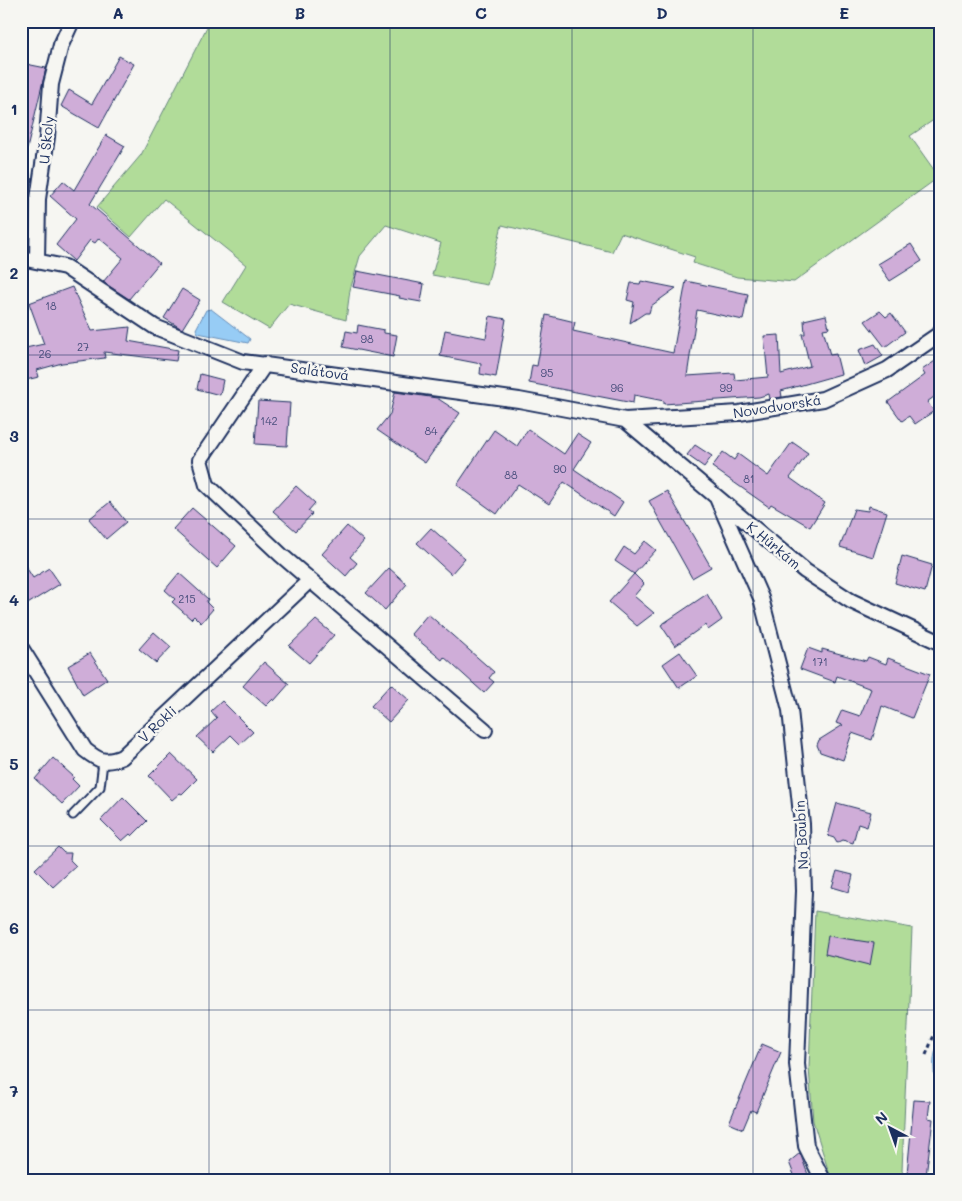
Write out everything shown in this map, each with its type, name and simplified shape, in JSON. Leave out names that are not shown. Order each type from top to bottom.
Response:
[{"type":"street","name":"U Školy","points":[[37,261],[38,198],[47,137],[51,84],[61,45],[72,21]]},
{"type":"street","name":"Salátová","points":[[21,258],[65,267],[155,327],[243,362],[518,400],[625,420]]},
{"type":"street","name":"Novodvorská","points":[[625,420],[739,413],[823,399],[886,370],[941,333]]},
{"type":"street","points":[[265,364],[200,460],[207,485],[310,580],[486,730]]},
{"type":"street","name":"K Hůrkám","points":[[625,420],[805,571],[844,596],[941,643]]},
{"type":"street","name":"Na Boubín","points":[[717,498],[761,598],[790,710],[802,824],[804,891],[797,1064],[806,1146],[823,1180]]},
{"type":"street","name":"V Rokli","points":[[103,762],[109,762],[122,757],[310,580]]},
{"type":"street","points":[[21,648],[85,750],[98,761],[103,762]]},
{"type":"lane","points":[[73,815],[100,787],[103,762]]},
{"type":"path","points":[[926,1055],[941,1018]]},
{"type":"green space","points":[[210,21],[941,21],[941,115],[910,136],[939,177],[794,282],[737,277],[693,263],[695,257],[621,233],[612,252],[502,225],[487,285],[432,275],[441,243],[386,225],[360,256],[350,290],[346,320],[289,304],[269,329],[223,302],[246,265],[164,199],[131,237],[97,207],[141,155]]},
{"type":"green space","points":[[815,911],[912,928],[902,1171],[907,1180],[833,1180],[830,1176],[813,1121],[809,1068]]},
{"type":"water","points":[[211,309],[250,339],[248,343],[198,333],[196,329],[206,310]]},
{"type":"water","points":[[939,1045],[941,1045],[941,1087],[936,1084],[934,1069],[935,1052]]},
{"type":"building","points":[[119,56],[134,64],[99,128],[61,106],[69,90],[92,104]]},
{"type":"building","points":[[21,63],[46,68],[27,149],[21,149]]},
{"type":"building","points":[[106,135],[125,146],[90,204],[159,263],[129,299],[103,282],[123,258],[99,238],[95,243],[90,240],[74,261],[56,245],[76,219],[50,196],[63,181],[74,190]]},
{"type":"building","points":[[911,244],[922,261],[890,281],[878,264]]},
{"type":"building","points":[[357,271],[424,284],[421,302],[353,287]]},
{"type":"building","points":[[641,281],[676,288],[651,306],[649,313],[645,313],[630,323],[634,302],[627,300],[631,283],[640,284]]},
{"type":"building","points":[[686,281],[748,294],[743,320],[697,310],[687,376],[734,373],[735,380],[768,377],[764,336],[779,335],[781,374],[810,366],[802,334],[805,334],[804,320],[826,315],[829,328],[823,329],[830,355],[836,354],[841,374],[781,391],[782,397],[770,399],[769,394],[759,397],[664,404],[664,401],[634,395],[633,403],[529,383],[532,365],[537,366],[546,315],[575,322],[573,331],[673,353]]},
{"type":"building","points":[[72,287],[92,331],[130,327],[128,341],[178,350],[176,361],[104,352],[105,358],[62,363],[37,370],[39,377],[21,381],[21,349],[44,344],[29,303]]},
{"type":"building","points":[[182,289],[200,300],[182,329],[164,318]]},
{"type":"building","points":[[880,311],[886,317],[891,313],[905,332],[885,347],[865,321]]},
{"type":"building","points":[[490,316],[506,319],[496,377],[480,374],[481,364],[440,356],[445,330],[486,338]]},
{"type":"building","points":[[358,325],[384,330],[384,333],[397,335],[393,357],[343,347],[346,331],[357,333]]},
{"type":"building","points":[[875,344],[883,356],[865,366],[859,350]]},
{"type":"building","points":[[941,357],[941,397],[938,394],[927,402],[934,411],[915,424],[909,416],[902,421],[888,402],[925,375],[922,370]]},
{"type":"building","points":[[200,374],[223,380],[220,395],[197,389]]},
{"type":"building","points":[[395,392],[437,398],[460,413],[425,463],[377,430],[390,414]]},
{"type":"building","points":[[258,401],[290,403],[287,446],[255,444]]},
{"type":"building","points":[[528,429],[564,454],[577,434],[591,443],[574,469],[623,502],[614,516],[564,482],[549,504],[518,484],[497,514],[457,485],[494,430],[517,446]]},
{"type":"building","points":[[792,442],[808,453],[790,478],[825,503],[810,527],[771,504],[769,507],[712,467],[723,452],[734,460],[738,454],[768,476]]},
{"type":"building","points":[[695,445],[712,456],[704,467],[687,455]]},
{"type":"building","points":[[296,486],[315,503],[308,511],[312,514],[296,531],[273,511]]},
{"type":"building","points":[[667,491],[711,567],[692,578],[649,501]]},
{"type":"building","points":[[110,502],[126,522],[106,539],[89,519]]},
{"type":"building","points":[[869,506],[887,512],[873,557],[840,547],[854,509],[868,511]]},
{"type":"building","points":[[192,508],[236,546],[217,568],[173,529]]},
{"type":"building","points":[[347,526],[364,541],[350,557],[357,563],[346,576],[322,554]]},
{"type":"building","points":[[431,528],[465,558],[451,574],[417,543]]},
{"type":"building","points":[[645,541],[656,550],[634,574],[615,561],[624,547],[634,554]]},
{"type":"building","points":[[902,556],[932,565],[925,592],[895,583]]},
{"type":"building","points":[[21,559],[33,578],[49,568],[60,584],[26,605],[21,597]]},
{"type":"building","points":[[389,568],[407,584],[385,610],[366,593]]},
{"type":"building","points":[[179,573],[208,599],[206,602],[213,609],[201,623],[194,616],[191,619],[172,602],[175,599],[165,590]]},
{"type":"building","points":[[634,574],[644,584],[634,596],[654,613],[637,626],[609,602]]},
{"type":"building","points":[[707,594],[722,620],[708,630],[705,625],[675,646],[661,625]]},
{"type":"building","points":[[428,614],[494,672],[489,678],[494,682],[484,693],[444,657],[442,660],[411,634]]},
{"type":"building","points":[[316,620],[334,635],[309,663],[289,646]]},
{"type":"building","points":[[154,632],[171,647],[156,663],[139,649]]},
{"type":"building","points":[[808,648],[822,653],[822,649],[866,661],[868,657],[886,664],[888,658],[930,674],[912,718],[882,706],[872,740],[852,733],[843,760],[820,752],[817,745],[819,740],[843,725],[836,723],[842,710],[860,716],[871,689],[837,676],[835,682],[800,669]]},
{"type":"building","points":[[680,652],[697,676],[679,688],[663,664]]},
{"type":"building","points":[[90,653],[107,679],[83,695],[68,666]]},
{"type":"building","points":[[264,662],[289,684],[274,701],[273,699],[266,706],[243,686]]},
{"type":"building","points":[[391,684],[409,700],[389,722],[371,706]]},
{"type":"building","points":[[222,701],[253,732],[240,744],[231,735],[213,752],[197,737],[217,718],[211,711]]},
{"type":"building","points":[[171,754],[197,779],[182,794],[180,793],[172,800],[149,776]]},
{"type":"building","points":[[53,758],[74,777],[72,779],[79,786],[62,804],[35,779]]},
{"type":"building","points":[[123,797],[147,821],[132,836],[130,834],[122,841],[101,820]]},
{"type":"building","points":[[837,803],[871,812],[867,827],[858,824],[853,843],[843,840],[837,843],[834,838],[828,836]]},
{"type":"building","points":[[58,847],[64,853],[71,853],[70,860],[76,866],[53,887],[35,869]]},
{"type":"building","points":[[837,871],[853,875],[849,892],[832,887]]},
{"type":"building","points":[[828,936],[874,943],[870,965],[825,954]]},
{"type":"building","points":[[762,1044],[781,1052],[756,1112],[751,1110],[743,1129],[729,1123]]},
{"type":"building","points":[[914,1100],[930,1101],[928,1118],[933,1119],[926,1176],[907,1174]]},
{"type":"building","points":[[800,1153],[810,1180],[796,1180],[789,1162]]}]
